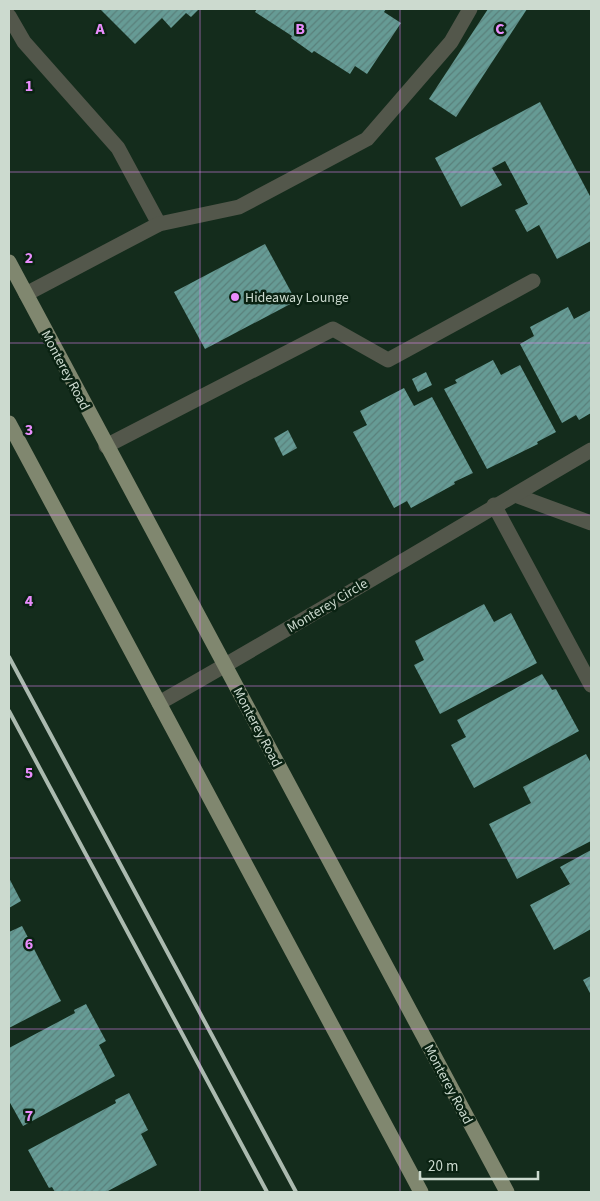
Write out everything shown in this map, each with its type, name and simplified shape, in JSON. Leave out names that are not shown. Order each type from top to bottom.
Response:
[{"type":"main road","name":"Monterey Road","points":[[9,262],[507,1192]]},
{"type":"main road","points":[[9,423],[421,1192]]},
{"type":"street","points":[[26,294],[158,224],[239,206],[367,139],[451,42],[470,9]]},
{"type":"street","points":[[9,16],[24,42],[118,148],[158,224]]},
{"type":"street","points":[[106,446],[332,329],[388,360],[533,280]]},
{"type":"street","name":"Monterey Circle","points":[[159,703],[494,505],[590,452]]},
{"type":"street","points":[[515,495],[591,523]]},
{"type":"street","points":[[494,505],[591,685]]},
{"type":"building","points":[[100,9],[199,9],[191,17],[186,13],[171,28],[162,18],[135,44]]},
{"type":"building","points":[[257,9],[386,9],[384,12],[401,23],[367,74],[355,66],[350,74],[314,51],[312,53],[291,38],[292,36],[255,12]]},
{"type":"building","points":[[488,9],[527,9],[456,117],[429,99]]},
{"type":"building","points":[[540,102],[591,198],[591,241],[557,259],[539,225],[527,232],[515,210],[528,204],[505,161],[492,168],[502,185],[461,207],[435,158]]},
{"type":"building","name":"Hideaway Lounge","points":[[265,244],[296,301],[205,349],[174,292]]},
{"type":"building","points":[[568,307],[574,319],[591,310],[591,413],[579,420],[576,415],[562,423],[520,344],[534,336],[530,327]]},
{"type":"building","points":[[493,360],[501,375],[520,365],[556,432],[537,442],[538,444],[487,469],[444,389],[457,383],[455,380]]},
{"type":"building","points":[[426,372],[432,385],[418,392],[412,379]]},
{"type":"building","points":[[404,388],[414,406],[432,397],[473,473],[454,482],[455,484],[411,508],[407,501],[394,508],[353,432],[367,425],[360,411]]},
{"type":"building","points":[[288,430],[297,448],[283,456],[274,438]]},
{"type":"building","points":[[484,604],[494,622],[511,613],[537,663],[440,714],[414,665],[424,660],[415,641]]},
{"type":"building","points":[[542,674],[552,690],[556,689],[579,731],[474,788],[451,745],[466,737],[457,720]]},
{"type":"building","points":[[586,754],[591,763],[591,841],[517,879],[489,824],[531,803],[523,787]]},
{"type":"building","points":[[591,850],[591,929],[554,950],[530,905],[570,884],[560,867]]},
{"type":"building","points":[[9,878],[21,901],[9,908]]},
{"type":"building","points":[[22,926],[61,1001],[9,1028],[9,932]]},
{"type":"building","points":[[591,976],[591,995],[583,980]]},
{"type":"building","points":[[86,1004],[106,1041],[99,1045],[115,1076],[23,1126],[9,1101],[9,1048],[75,1013],[74,1010]]},
{"type":"building","points":[[129,1093],[148,1130],[141,1134],[157,1165],[106,1192],[55,1192],[52,1187],[49,1188],[28,1150],[116,1103],[115,1100]]},
{"type":"railway","points":[[9,657],[296,1192]]},
{"type":"railway","points":[[9,711],[267,1192]]},
{"type":"place","name":"Hideaway Lounge","points":[[235,297]]}]
